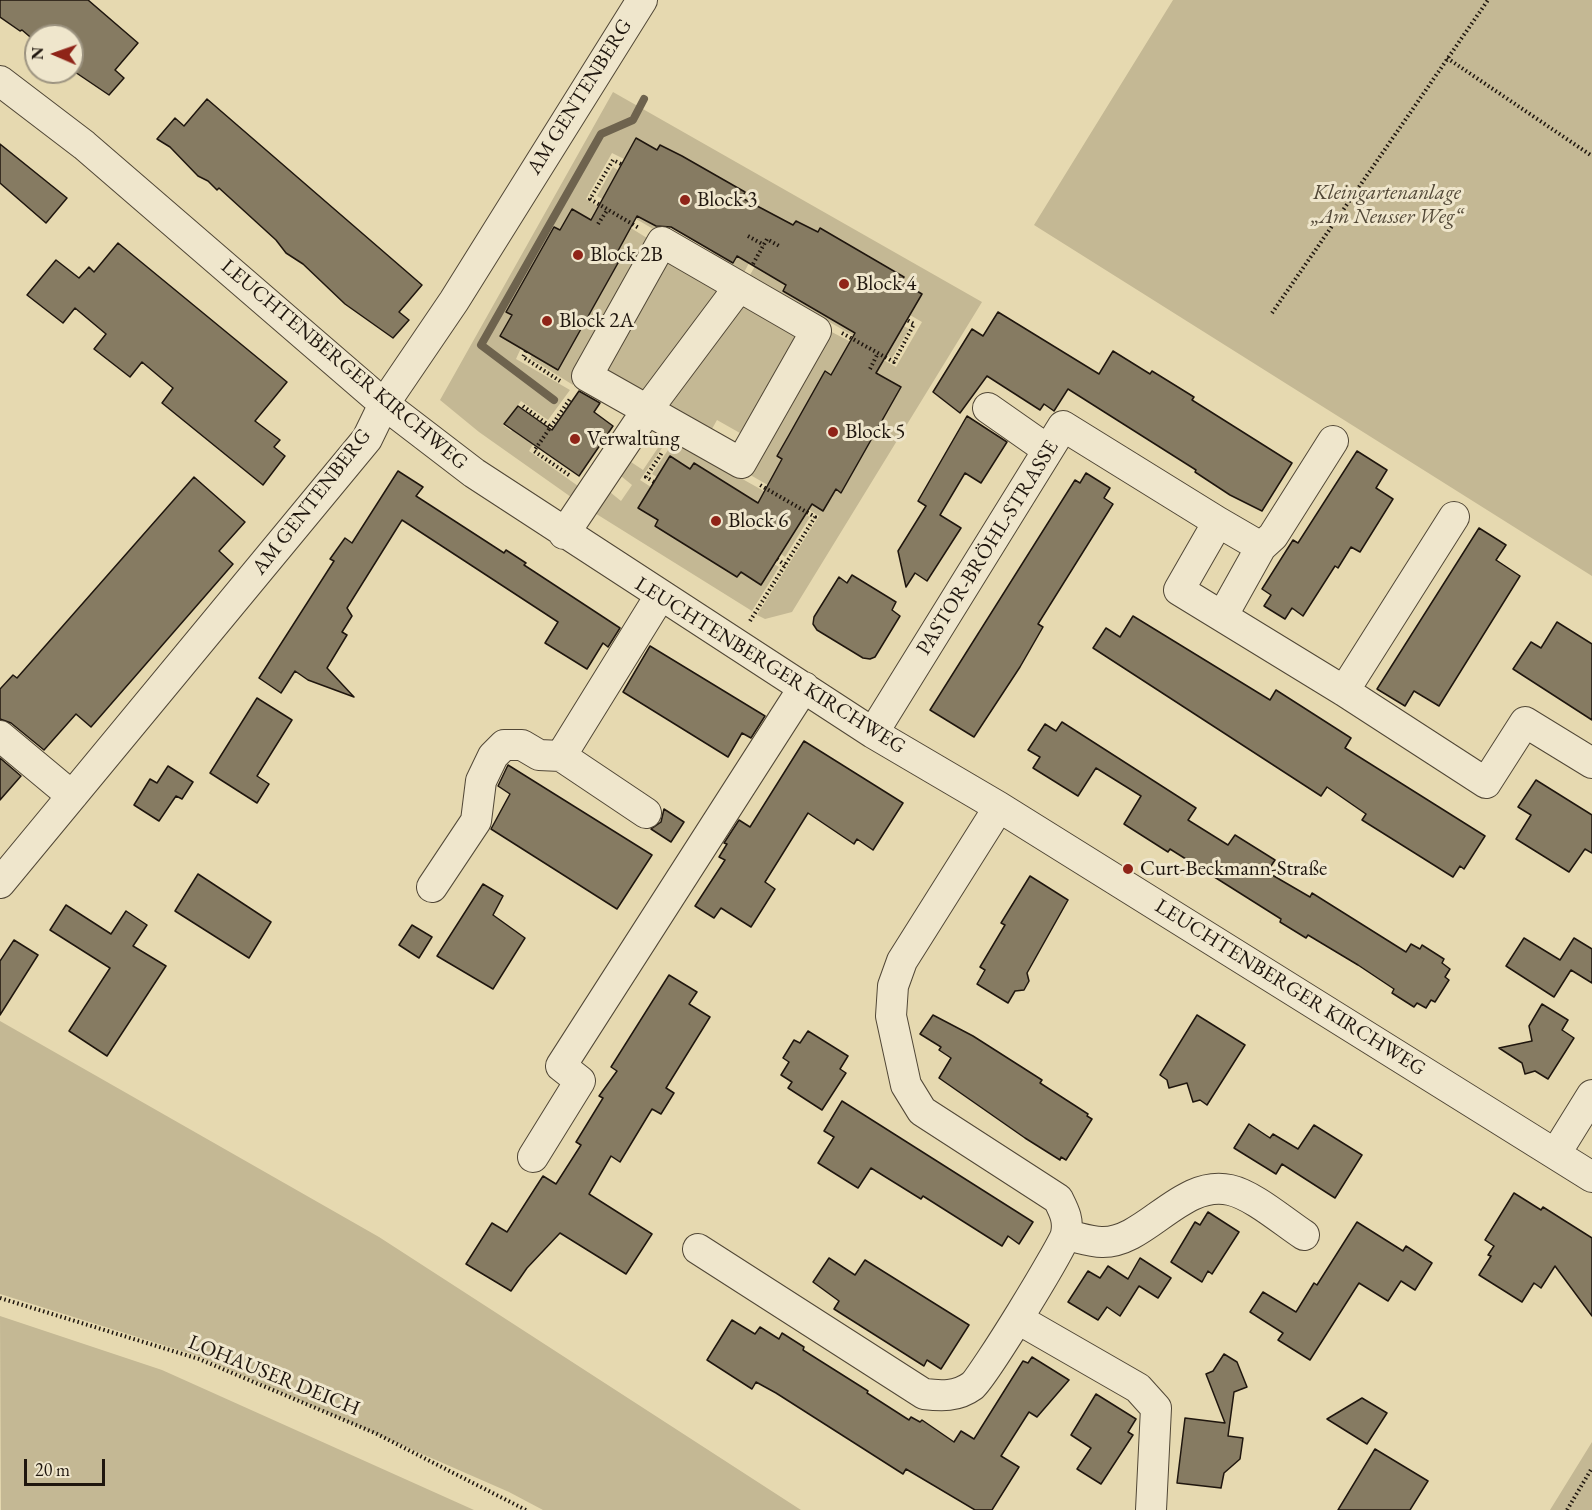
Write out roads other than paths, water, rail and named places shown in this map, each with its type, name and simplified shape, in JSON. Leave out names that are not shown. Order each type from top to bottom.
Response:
[{"type":"street","name":"AM GENTENBERG","points":[[0,884],[367,439],[384,404],[454,301],[642,0]]},
{"type":"street","name":"LEUCHTENBERGER KIRCHWEG","points":[[0,81],[84,145],[384,404],[474,473],[564,534],[873,733],[999,807],[1592,1177]]},
{"type":"street","points":[[662,242],[739,287],[816,331],[741,463],[647,410],[581,383],[662,242]]},
{"type":"street","points":[[564,534],[647,410],[739,287]]},
{"type":"street","points":[[988,408],[1048,450]]},
{"type":"street","name":"PASTOR-BRÖHL-STRASSE","points":[[873,733],[1063,426],[1261,547]]},
{"type":"street","points":[[1222,615],[1261,547],[1273,536],[1333,441]]},
{"type":"street","points":[[1344,691],[1455,517]]},
{"type":"street","points":[[1218,522],[1179,590],[1344,691],[1486,783],[1525,722],[1592,763]]},
{"type":"street","points":[[561,756],[660,596]]},
{"type":"street","points":[[533,1157],[580,1081],[561,1066],[804,687]]},
{"type":"street","points":[[0,736],[72,796]]},
{"type":"street","points":[[432,887],[476,821],[481,781],[493,756],[504,745],[514,743],[539,755],[561,756],[646,813]]},
{"type":"street","points":[[698,1249],[924,1394],[950,1395],[974,1385],[1018,1319],[1066,1235],[1067,1218],[1058,1199],[922,1111],[906,1084],[891,1016],[893,986],[902,961],[999,807]]},
{"type":"street","points":[[1556,1153],[1592,1095]]},
{"type":"street","points":[[1066,1235],[1104,1242],[1139,1229],[1194,1193],[1229,1189],[1242,1194],[1304,1235]]},
{"type":"street","points":[[1018,1319],[1138,1388],[1156,1408],[1151,1510]]},
{"type":"waterway","points":[[554,400],[481,345],[601,134],[633,120],[644,99]]},
{"type":"place","name":"Block 3","points":[[685,200]]},
{"type":"place","name":"Block 2B","points":[[578,255]]},
{"type":"place","name":"Block 4","points":[[844,284]]},
{"type":"place","name":"Block 2A","points":[[547,321]]},
{"type":"place","name":"Block 5","points":[[833,432]]},
{"type":"place","name":"Verwaltung","points":[[575,439]]},
{"type":"place","name":"Block 6","points":[[716,521]]},
{"type":"place","name":"Curt-Beckmann-Straße","points":[[1128,869]]},
{"type":"park label","name":"Kleingartenanlage „Am Neusser Weg“","points":[[1387,205]]}]
